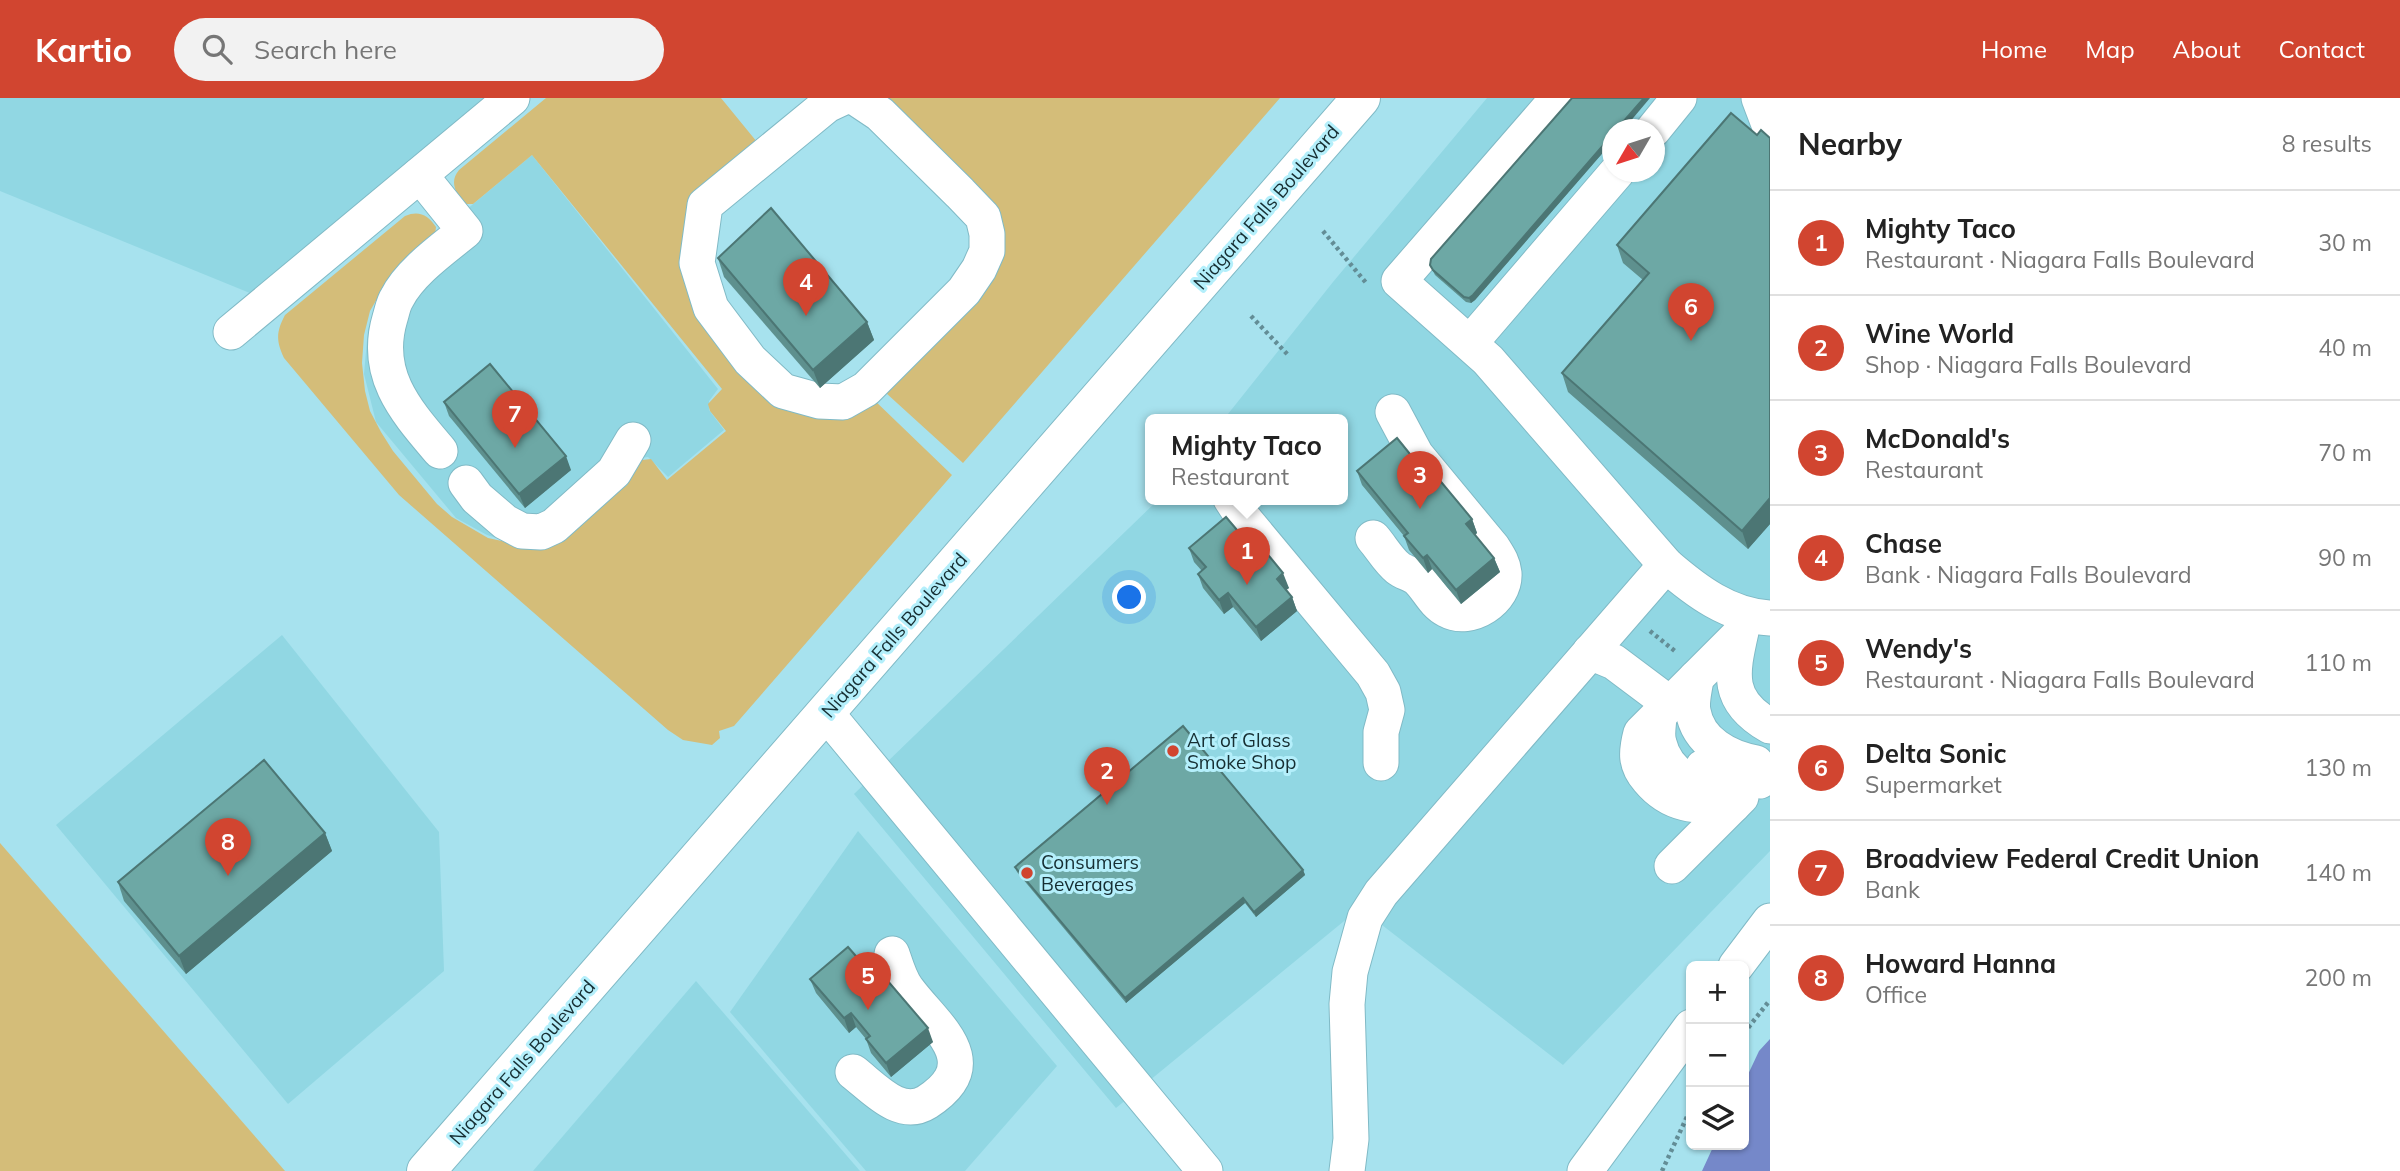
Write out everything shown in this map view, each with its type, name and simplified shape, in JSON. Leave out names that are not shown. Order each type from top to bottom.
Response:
[{"type":"main road","name":"Niagara Falls Boulevard","points":[[426,1171],[1361,98]]},
{"type":"street","points":[[231,332],[512,98]]},
{"type":"street","points":[[842,98],[827,105],[705,205],[697,263],[819,401],[844,402],[866,389],[964,291],[987,251],[983,217],[920,151],[880,114],[856,98]]},
{"type":"street","points":[[1759,98],[1770,127]]},
{"type":"street","points":[[1550,115],[1447,236],[1399,281],[1488,360],[1539,422],[1666,565],[1692,588],[1752,621]]},
{"type":"street","points":[[420,175],[466,231],[423,265],[397,298],[385,337],[387,369],[401,402],[440,451]]},
{"type":"street","points":[[1470,343],[1504,285],[1602,176]]},
{"type":"street","points":[[1373,538],[1397,567],[1416,578],[1445,609],[1465,615],[1477,612],[1486,606],[1503,586],[1501,561],[1493,548],[1416,455],[1394,412]]},
{"type":"street","points":[[466,483],[477,498],[505,522],[522,531],[541,532],[554,526],[614,472],[633,440]]},
{"type":"street","points":[[1235,505],[1373,674],[1383,692],[1387,710],[1381,732],[1381,764]]},
{"type":"street","points":[[1347,1171],[1351,1139],[1347,1004],[1350,972],[1365,918],[1381,893],[1666,565]]},
{"type":"street","points":[[1752,621],[1683,685],[1641,733],[1636,752],[1639,769],[1657,790],[1671,800],[1700,806],[1759,777]]},
{"type":"street","points":[[1752,621],[1733,667],[1734,686],[1741,704],[1770,726]]},
{"type":"street","points":[[1590,652],[1683,685],[1711,682],[1715,707],[1728,728],[1756,746],[1759,777],[1672,866]]},
{"type":"street","points":[[1683,685],[1673,726],[1685,750],[1700,766],[1721,776],[1759,777]]},
{"type":"street","points":[[825,713],[1205,1171]]},
{"type":"street","points":[[1740,961],[1770,921]]},
{"type":"street","points":[[853,1072],[899,1107],[909,1108],[928,1101],[950,1081],[956,1055],[950,1040],[905,987],[892,954]]},
{"type":"street","points":[[1585,1171],[1686,1034]]},
{"type":"path","points":[[1323,231],[1373,291]]},
{"type":"path","points":[[1251,316],[1289,356]]},
{"type":"path","points":[[1645,627],[1683,685]]},
{"type":"path","points":[[1749,1027],[1770,1000]]},
{"type":"path","points":[[1662,1171],[1686,1119]]},
{"type":"shaded area","points":[[0,98],[487,98],[257,296],[0,191]]},
{"type":"shaded area","points":[[546,98],[721,98],[757,142],[684,229],[781,406],[799,414],[820,418],[871,397],[952,475],[734,726],[719,731],[720,738],[712,745],[683,740],[668,730],[399,495],[284,358],[280,346],[278,336],[285,315],[405,216],[419,214],[433,223],[436,227],[435,235],[389,278],[370,311],[364,335],[362,363],[365,391],[370,411],[393,451],[437,504],[452,517],[488,538],[529,547],[558,540],[627,485],[642,460],[651,459],[667,480],[726,431],[710,411],[708,404],[722,389],[532,155],[473,204],[463,204],[458,195],[454,179],[459,170]]},
{"type":"shaded area","points":[[873,98],[1280,98],[963,463],[886,393],[995,252]]},
{"type":"shaded area","points":[[1487,98],[1770,98],[1770,851],[1563,1065],[1360,908],[1116,1108],[854,794],[1153,505],[1348,505],[1348,414],[1228,414],[1333,282]]},
{"type":"shaded area","points":[[532,155],[718,389],[709,401],[709,410],[724,430],[668,477],[648,457],[641,458],[517,544],[487,535],[456,518],[376,422],[364,374],[368,329],[380,297],[399,266]]},
{"type":"shaded area","points":[[282,635],[439,832],[444,971],[288,1104],[56,825]]},
{"type":"shaded area","points":[[858,831],[1057,1066],[965,1171],[866,1171],[730,1012]]},
{"type":"shaded area","points":[[0,843],[285,1171],[0,1171]]},
{"type":"shaded area","points":[[696,981],[860,1171],[533,1171]]},
{"type":"shaded area","points":[[1770,1039],[1770,1171],[1702,1171],[1712,1150],[1749,1150],[1749,1072],[1759,1051]]},
{"type":"building","points":[[1572,98],[1644,98],[1626,119],[1602,119],[1602,147],[1473,295],[1464,297],[1433,270],[1431,259]]},
{"type":"building","points":[[1731,113],[1757,135],[1761,130],[1770,138],[1770,498],[1742,531],[1562,373],[1649,273],[1617,245]]},
{"type":"building","points":[[771,208],[867,322],[813,370],[718,258]]},
{"type":"building","points":[[490,364],[566,456],[519,494],[444,402]]},
{"type":"building","points":[[1397,438],[1422,469],[1427,465],[1472,519],[1466,524],[1494,558],[1456,590],[1427,555],[1423,558],[1404,536],[1408,533],[1357,471]]},
{"type":"building","points":[[1226,517],[1259,556],[1265,551],[1283,573],[1277,579],[1292,597],[1256,627],[1228,593],[1219,600],[1198,574],[1206,567],[1189,548]]},
{"type":"building","points":[[1183,726],[1303,870],[1254,912],[1243,898],[1125,998],[1015,867]]},
{"type":"building","points":[[264,760],[325,833],[179,956],[118,882]]},
{"type":"building","points":[[848,947],[869,971],[875,966],[928,1028],[886,1063],[866,1039],[870,1036],[851,1013],[844,1018],[810,979]]},
{"type":"place","name":"Chase","points":[[806,316]]},
{"type":"place","name":"Delta Sonic","points":[[1691,341]]},
{"type":"place","name":"Broadview Federal Credit Union","points":[[515,448]]},
{"type":"place","name":"McDonald's","points":[[1420,509]]},
{"type":"place","name":"Mighty Taco","points":[[1247,585]]},
{"type":"place","name":"Art of Glass Smoke Shop","points":[[1173,751]]},
{"type":"place","name":"Wine World","points":[[1107,805]]},
{"type":"place","name":"Consumers Beverages","points":[[1027,873]]},
{"type":"place","name":"Howard Hanna","points":[[228,876]]},
{"type":"place","name":"Wendy's","points":[[868,1010]]}]
